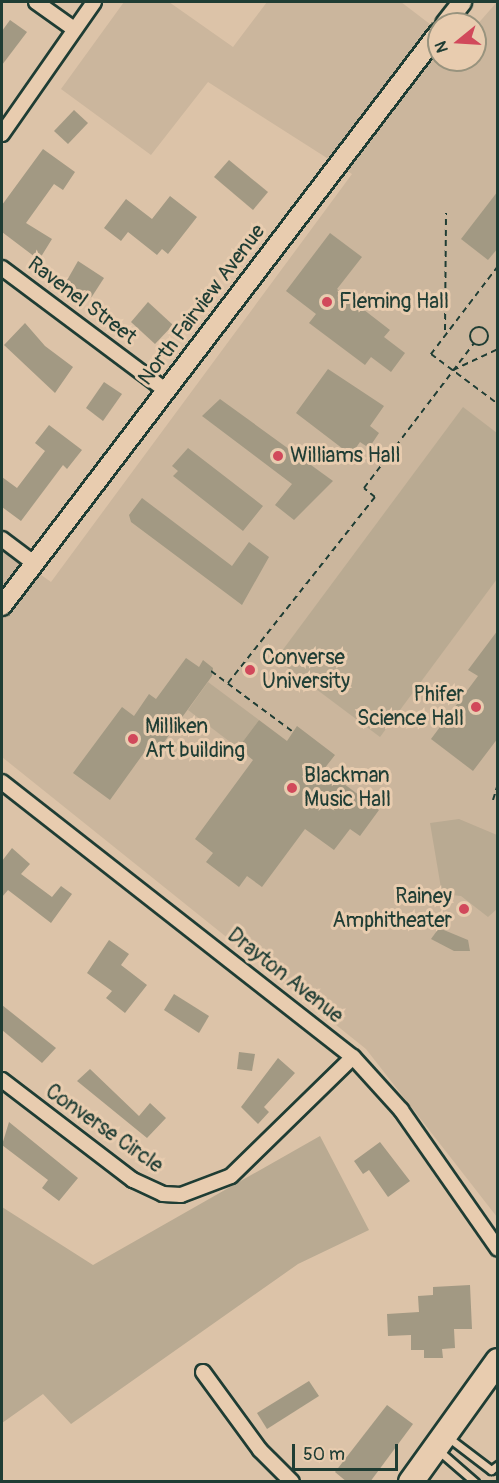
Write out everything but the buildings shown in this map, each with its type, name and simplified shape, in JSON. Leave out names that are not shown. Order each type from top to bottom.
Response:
[{"type":"highway","points":[[411,1482],[498,1361]]},
{"type":"street","points":[[36,2],[74,29]]},
{"type":"street","points":[[2,134],[94,2]]},
{"type":"street","name":"North Fairview Avenue","points":[[2,606],[427,48]]},
{"type":"street","name":"Ravenel Street","points":[[2,268],[165,390]]},
{"type":"street","points":[[2,539],[34,563]]},
{"type":"street","name":"Drayton Avenue","points":[[2,782],[353,1057],[400,1110],[498,1249]]},
{"type":"street","name":"Converse Circle","points":[[2,1080],[133,1180],[163,1194],[181,1195],[231,1176],[353,1057]]},
{"type":"street","points":[[203,1372],[261,1450],[292,1482]]},
{"type":"lane","points":[[440,1441],[490,1470],[498,1465]]},
{"type":"lane","points":[[440,1441],[475,1482]]},
{"type":"path","points":[[446,213],[446,332]]},
{"type":"path","points":[[498,266],[431,354],[498,404]]},
{"type":"path","points":[[228,683],[375,497],[364,488],[474,343],[473,330],[485,329],[486,342],[474,343]]},
{"type":"path","points":[[453,370],[498,350]]},
{"type":"path","points":[[211,671],[293,732]]},
{"type":"path","points":[[493,801],[498,784]]},
{"type":"shaded area","name":"Converse University","points":[[124,2],[169,2],[233,47],[267,2],[401,2],[427,22],[427,72],[487,72],[487,13],[497,2],[497,1217],[366,1049],[2,757],[2,547],[51,582],[352,174],[208,82],[151,155],[61,89]]},
{"type":"shaded area","points":[[463,407],[497,433],[497,579],[380,737],[276,659]]},
{"type":"shaded area","points":[[208,682],[259,720],[238,748],[188,710]]},
{"type":"shaded area","points":[[459,819],[497,835],[497,909],[488,917],[461,896],[442,894],[430,823]]},
{"type":"shaded area","points":[[320,1136],[369,1230],[298,1264],[71,1424],[43,1394],[2,1423],[2,1207],[93,1265]]},
{"type":"place","name":"Fleming Hall","points":[[327,302]]},
{"type":"place","name":"Williams Hall","points":[[278,456]]},
{"type":"place","name":"Converse University","points":[[250,670]]},
{"type":"place","name":"Phifer Science Hall","points":[[476,707]]},
{"type":"place","name":"Milliken Art building","points":[[133,739]]},
{"type":"place","name":"Blackman Music Hall","points":[[292,788]]},
{"type":"place","name":"Rainey Amphitheater","points":[[464,909]]}]
